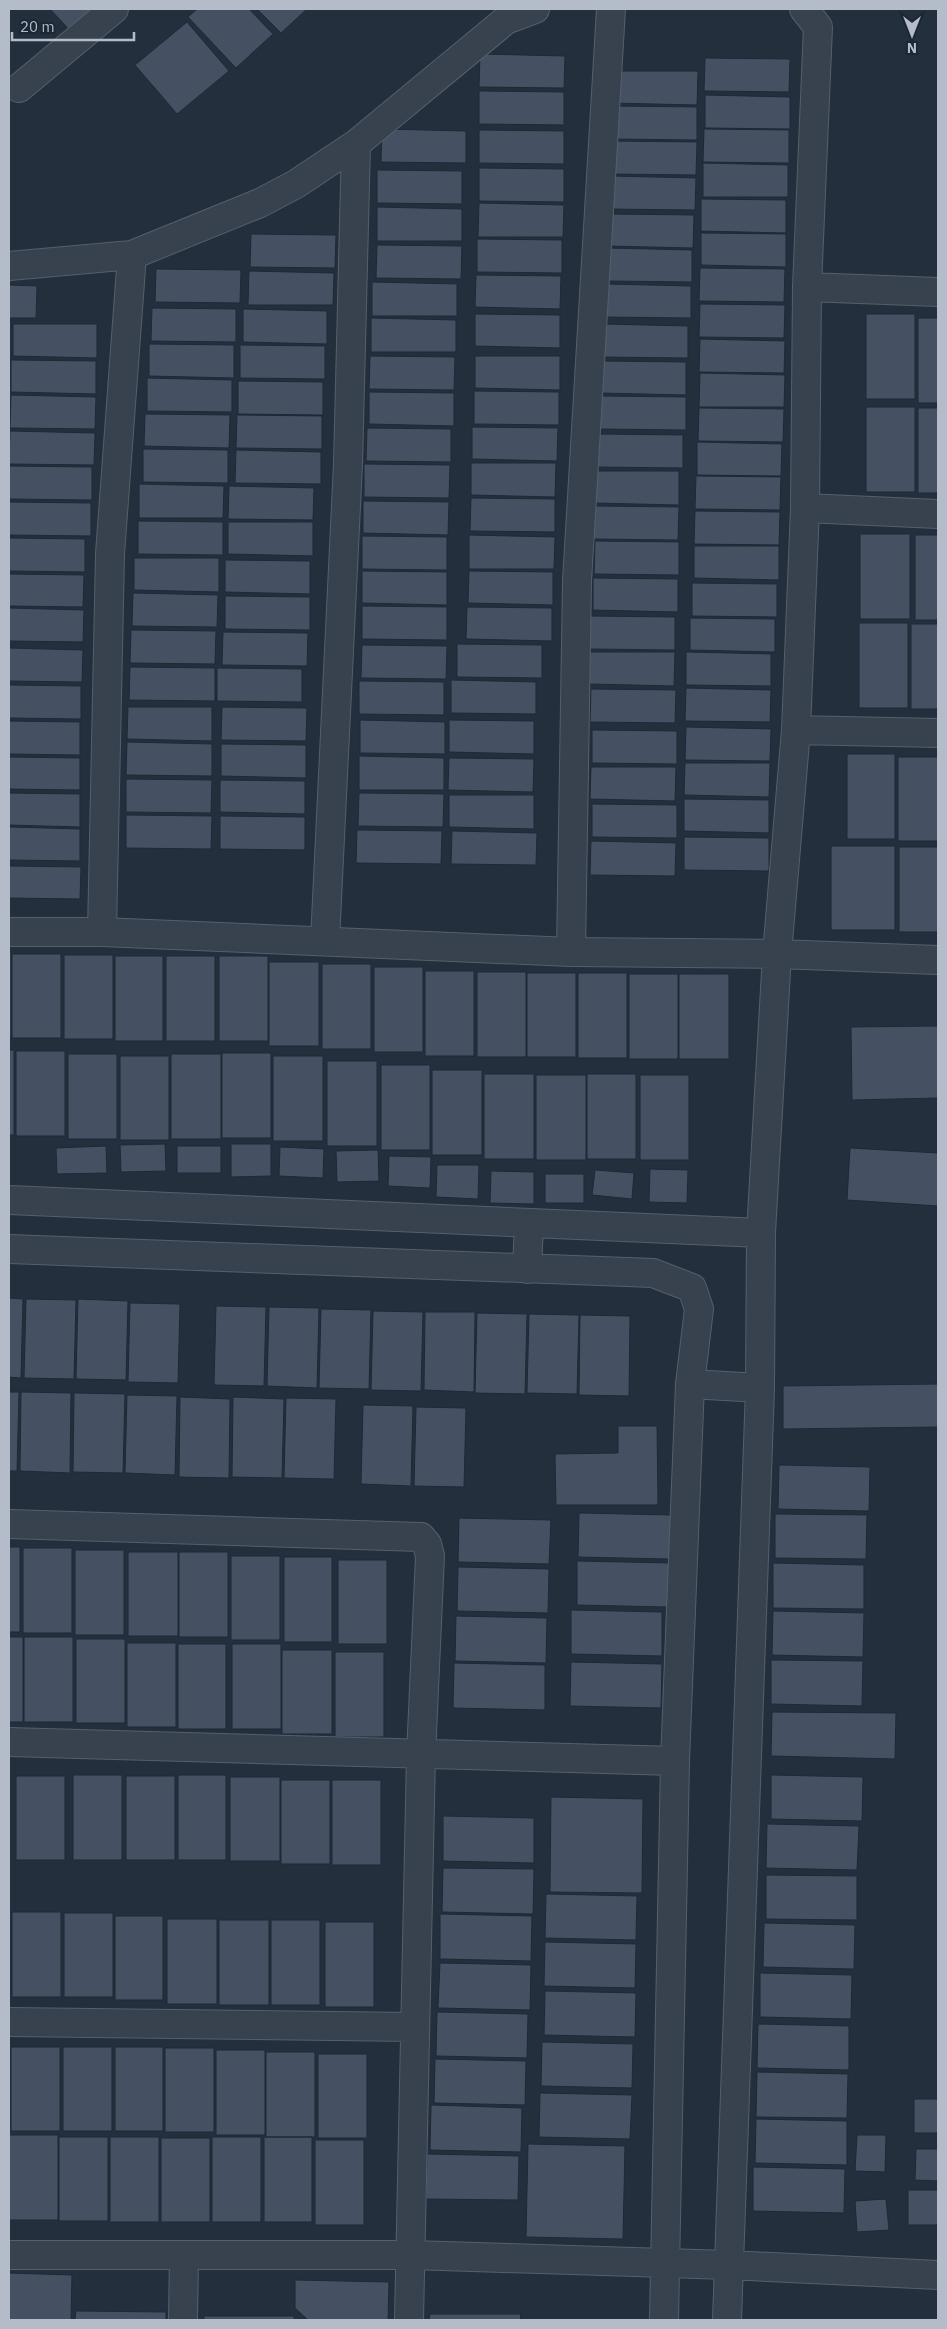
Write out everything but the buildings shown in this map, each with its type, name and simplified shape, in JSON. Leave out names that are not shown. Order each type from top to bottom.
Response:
[{"type":"street","points":[[19,88],[114,9]]},
{"type":"street","points":[[9,266],[132,255],[260,203],[296,184],[356,144],[506,20],[535,9]]},
{"type":"street","points":[[571,952],[577,581],[611,9]]},
{"type":"street","points":[[728,2320],[728,2265],[760,1388],[761,1233],[777,954],[796,730],[805,508],[808,287],[818,27],[804,9]]},
{"type":"street","points":[[325,942],[348,464],[356,144]]},
{"type":"street","points":[[102,932],[110,554],[132,255]]},
{"type":"street","points":[[808,287],[938,292]]},
{"type":"street","points":[[805,508],[938,514]]},
{"type":"street","points":[[796,730],[938,733]]},
{"type":"street","points":[[9,932],[102,932],[571,952],[777,954],[938,960]]},
{"type":"street","points":[[9,1200],[761,1233]]},
{"type":"street","points":[[527,1269],[529,1223]]},
{"type":"street","points":[[9,1249],[653,1274],[692,1288],[699,1309],[690,1384],[675,1761],[664,2320]]},
{"type":"street","points":[[690,1384],[760,1388]]},
{"type":"street","points":[[9,1524],[421,1537],[428,1544],[430,1556],[421,1755],[409,2320]]},
{"type":"street","points":[[9,1742],[675,1761]]},
{"type":"street","points":[[9,2022],[414,2027]]},
{"type":"street","points":[[9,2255],[411,2255],[728,2265],[938,2275]]},
{"type":"street","points":[[183,2320],[184,2256]]}]
